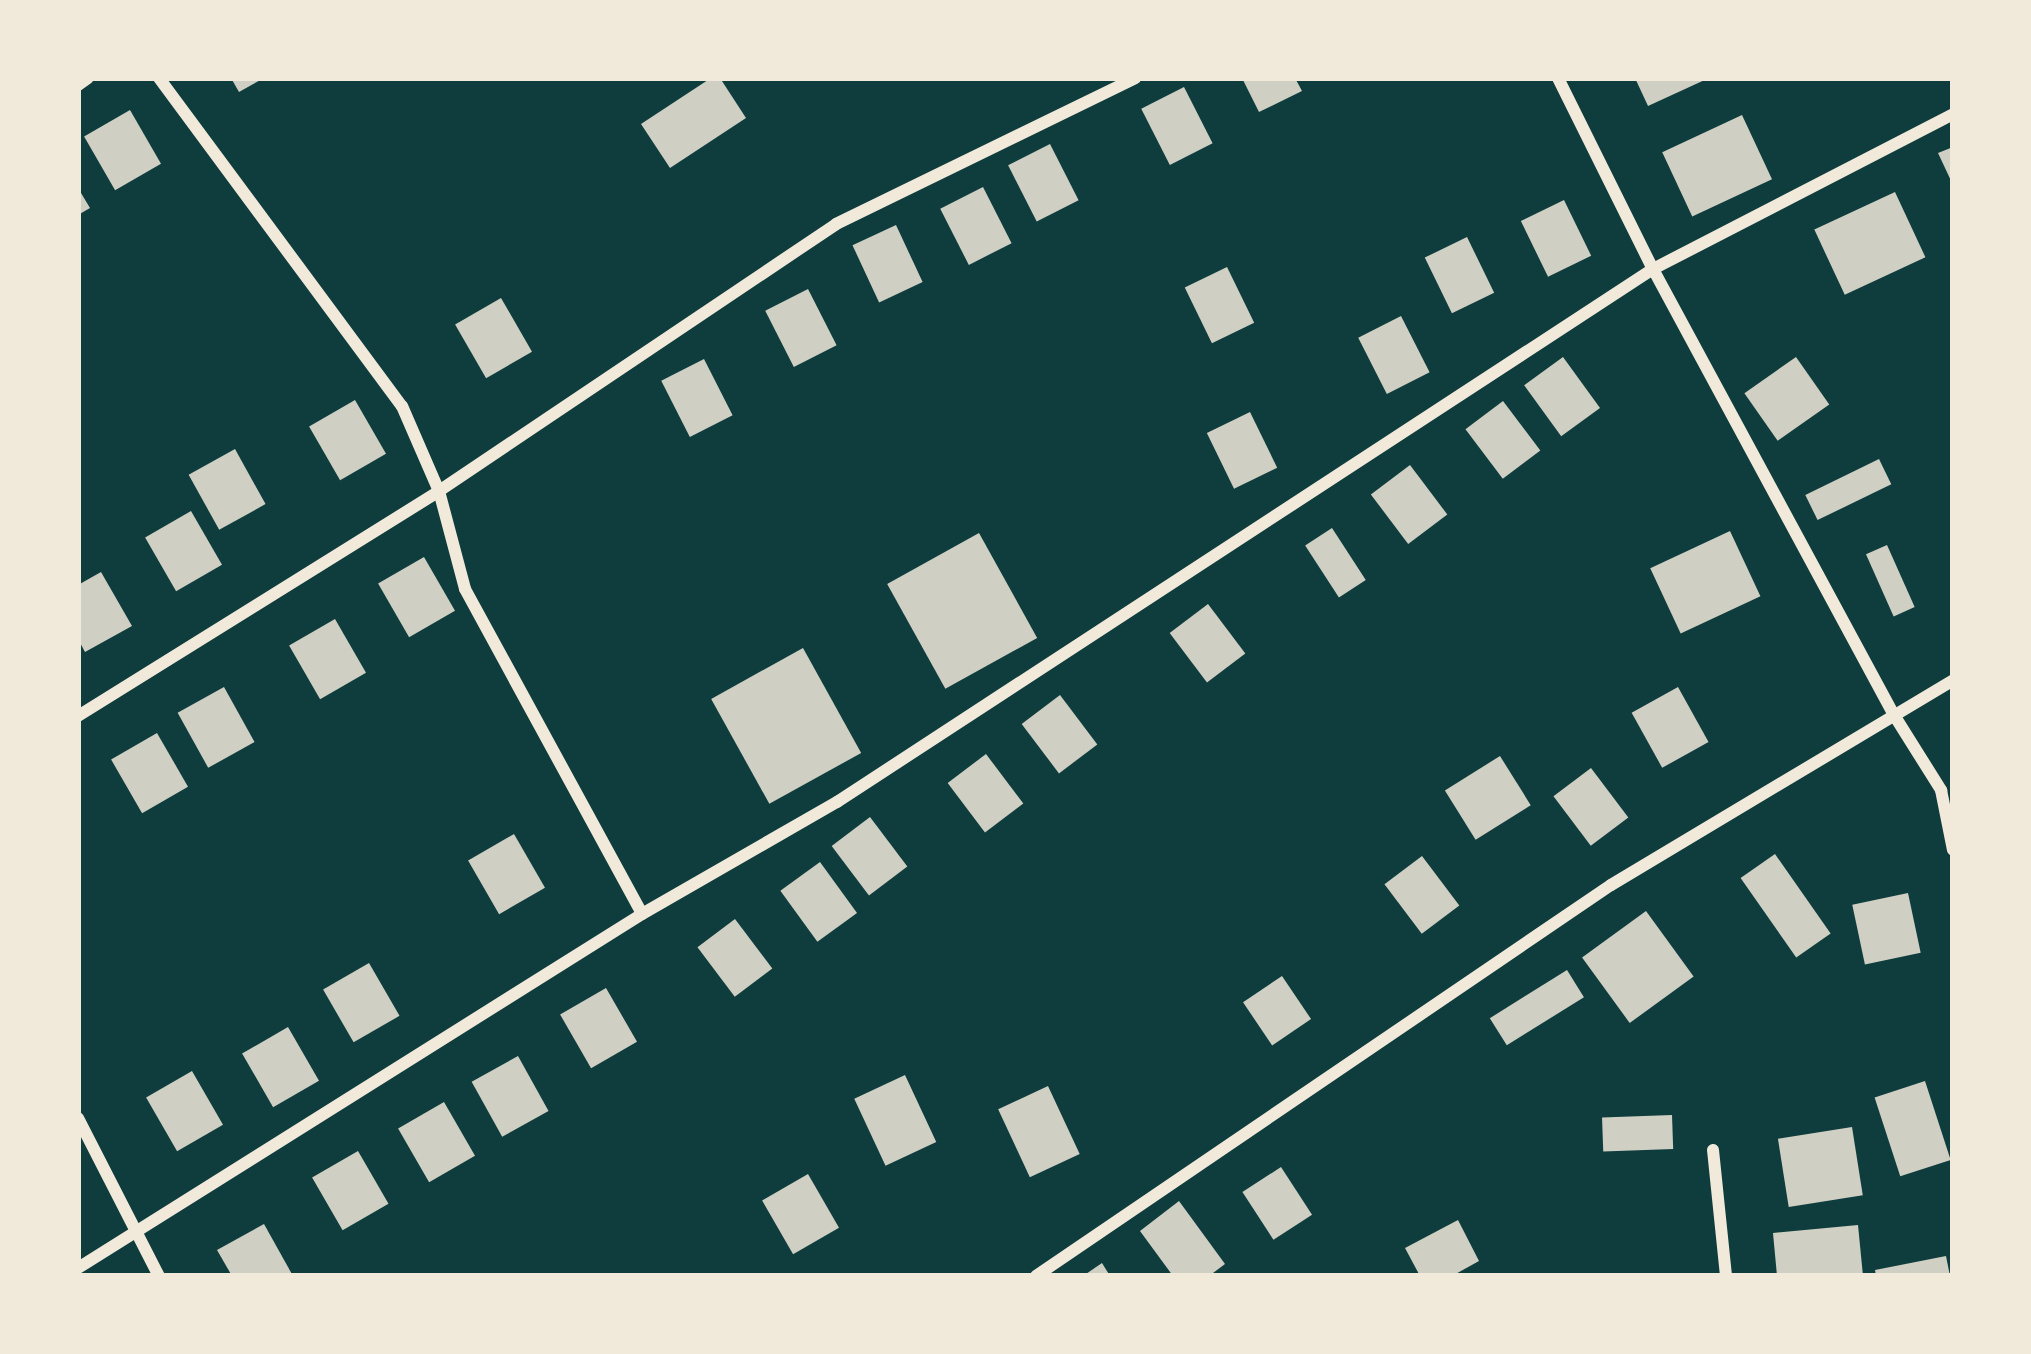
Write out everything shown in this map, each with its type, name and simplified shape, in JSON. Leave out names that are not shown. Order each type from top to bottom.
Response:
[{"type":"street","points":[[78,85],[88,78]]},
{"type":"street","points":[[159,78],[402,406],[439,490],[465,589],[642,914]]},
{"type":"street","points":[[78,716],[439,490],[836,224],[1135,78]]},
{"type":"street","points":[[1558,78],[1653,269],[1894,715],[1941,790],[1953,850]]},
{"type":"street","points":[[78,1268],[642,914],[837,802],[1653,269],[1953,114]]},
{"type":"street","points":[[1036,1276],[1612,885],[1953,680]]},
{"type":"street","points":[[78,1118],[159,1276]]},
{"type":"street","points":[[1713,1150],[1726,1276]]},
{"type":"building","points":[[231,78],[264,78],[239,92]]},
{"type":"building","points":[[711,78],[720,78],[746,118],[670,168],[641,124]]},
{"type":"building","points":[[1242,78],[1295,78],[1302,91],[1259,112]]},
{"type":"building","points":[[1635,78],[1709,78],[1648,106]]},
{"type":"building","points":[[1184,87],[1213,143],[1170,165],[1141,109]]},
{"type":"building","points":[[130,110],[161,164],[115,190],[84,136]]},
{"type":"building","points":[[1742,115],[1772,179],[1692,217],[1662,152]]},
{"type":"building","points":[[1050,144],[1079,200],[1037,221],[1008,165]]},
{"type":"building","points":[[1953,147],[1953,185],[1938,153]]},
{"type":"building","points":[[983,187],[1012,243],[969,265],[940,209]]},
{"type":"building","points":[[78,188],[90,208],[78,215]]},
{"type":"building","points":[[1895,192],[1925,257],[1845,295],[1814,230]]},
{"type":"building","points":[[1564,200],[1591,256],[1548,277],[1521,221]]},
{"type":"building","points":[[896,225],[923,282],[879,302],[852,245]]},
{"type":"building","points":[[1467,237],[1494,293],[1452,313],[1425,258]]},
{"type":"building","points":[[1227,267],[1254,323],[1212,343],[1185,288]]},
{"type":"building","points":[[808,289],[837,345],[794,367],[765,311]]},
{"type":"building","points":[[501,298],[532,352],[486,378],[455,324]]},
{"type":"building","points":[[1401,316],[1430,372],[1387,394],[1358,338]]},
{"type":"building","points":[[1563,357],[1600,408],[1561,436],[1524,385]]},
{"type":"building","points":[[1796,357],[1829,405],[1778,441],[1744,393]]},
{"type":"building","points":[[704,359],[733,415],[690,437],[661,381]]},
{"type":"building","points":[[355,400],[386,454],[340,480],[309,426]]},
{"type":"building","points":[[1503,401],[1540,451],[1503,479],[1465,429]]},
{"type":"building","points":[[1250,412],[1277,468],[1234,489],[1207,433]]},
{"type":"building","points":[[235,449],[266,504],[219,530],[189,475]]},
{"type":"building","points":[[1879,459],[1891,484],[1818,520],[1805,495]]},
{"type":"building","points":[[1410,465],[1447,515],[1408,544],[1371,494]]},
{"type":"building","points":[[191,511],[222,565],[176,591],[145,538]]},
{"type":"building","points":[[1332,528],[1366,580],[1339,597],[1305,545]]},
{"type":"building","points":[[1730,531],[1760,596],[1681,633],[1650,568]]},
{"type":"building","points":[[979,533],[1037,638],[945,689],[887,584]]},
{"type":"building","points":[[1887,545],[1915,607],[1894,616],[1866,554]]},
{"type":"building","points":[[424,557],[455,611],[409,637],[378,584]]},
{"type":"building","points":[[101,572],[132,626],[85,652],[78,639],[78,585]]},
{"type":"building","points":[[1208,604],[1245,654],[1207,682],[1170,633]]},
{"type":"building","points":[[335,619],[366,673],[320,699],[289,646]]},
{"type":"building","points":[[803,648],[861,753],[769,804],[711,699]]},
{"type":"building","points":[[224,687],[255,742],[208,768],[178,713]]},
{"type":"building","points":[[1678,687],[1709,742],[1662,768],[1632,713]]},
{"type":"building","points":[[1060,695],[1097,745],[1059,773],[1022,724]]},
{"type":"building","points":[[157,733],[188,787],[142,813],[111,760]]},
{"type":"building","points":[[986,754],[1023,804],[985,832],[948,783]]},
{"type":"building","points":[[1500,756],[1531,805],[1476,840],[1445,790]]},
{"type":"building","points":[[1591,768],[1628,818],[1591,846],[1553,796]]},
{"type":"building","points":[[870,817],[907,867],[869,895],[832,846]]},
{"type":"building","points":[[514,834],[545,888],[499,914],[468,860]]},
{"type":"building","points":[[1775,854],[1831,933],[1796,958],[1741,878]]},
{"type":"building","points":[[1422,856],[1459,906],[1422,934],[1384,884]]},
{"type":"building","points":[[820,862],[857,913],[817,942],[780,891]]},
{"type":"building","points":[[1908,893],[1921,953],[1865,965],[1852,905]]},
{"type":"building","points":[[1646,911],[1694,977],[1630,1023],[1582,957]]},
{"type":"building","points":[[735,919],[772,969],[735,997],[697,947]]},
{"type":"building","points":[[369,963],[400,1016],[354,1042],[323,990]]},
{"type":"building","points":[[1567,970],[1584,997],[1507,1045],[1490,1018]]},
{"type":"building","points":[[1282,976],[1311,1019],[1272,1045],[1243,1002]]},
{"type":"building","points":[[606,988],[637,1042],[591,1068],[560,1014]]},
{"type":"building","points":[[288,1027],[319,1081],[273,1107],[242,1054]]},
{"type":"building","points":[[518,1056],[549,1111],[502,1137],[472,1082]]},
{"type":"building","points":[[192,1071],[223,1125],[177,1151],[146,1098]]},
{"type":"building","points":[[905,1075],[936,1142],[886,1166],[854,1099]]},
{"type":"building","points":[[1925,1081],[1951,1160],[1900,1176],[1875,1097]]},
{"type":"building","points":[[1048,1086],[1080,1154],[1030,1177],[998,1109]]},
{"type":"building","points":[[444,1102],[475,1156],[429,1182],[398,1128]]},
{"type":"building","points":[[1672,1115],[1673,1149],[1603,1151],[1602,1117]]},
{"type":"building","points":[[1852,1127],[1863,1195],[1789,1207],[1778,1139]]},
{"type":"building","points":[[358,1151],[388,1204],[343,1230],[312,1178]]},
{"type":"building","points":[[1281,1167],[1312,1215],[1273,1240],[1242,1192]]},
{"type":"building","points":[[808,1174],[839,1228],[793,1254],[762,1200]]},
{"type":"building","points":[[1179,1201],[1225,1264],[1209,1276],[1173,1276],[1140,1231]]},
{"type":"building","points":[[1458,1220],[1479,1261],[1452,1276],[1420,1276],[1405,1248]]},
{"type":"building","points":[[264,1224],[293,1276],[232,1276],[217,1250]]},
{"type":"building","points":[[1858,1225],[1863,1276],[1777,1276],[1773,1233]]},
{"type":"building","points":[[1946,1256],[1950,1276],[1876,1276],[1875,1270]]},
{"type":"building","points":[[1102,1263],[1110,1276],[1083,1276]]}]
